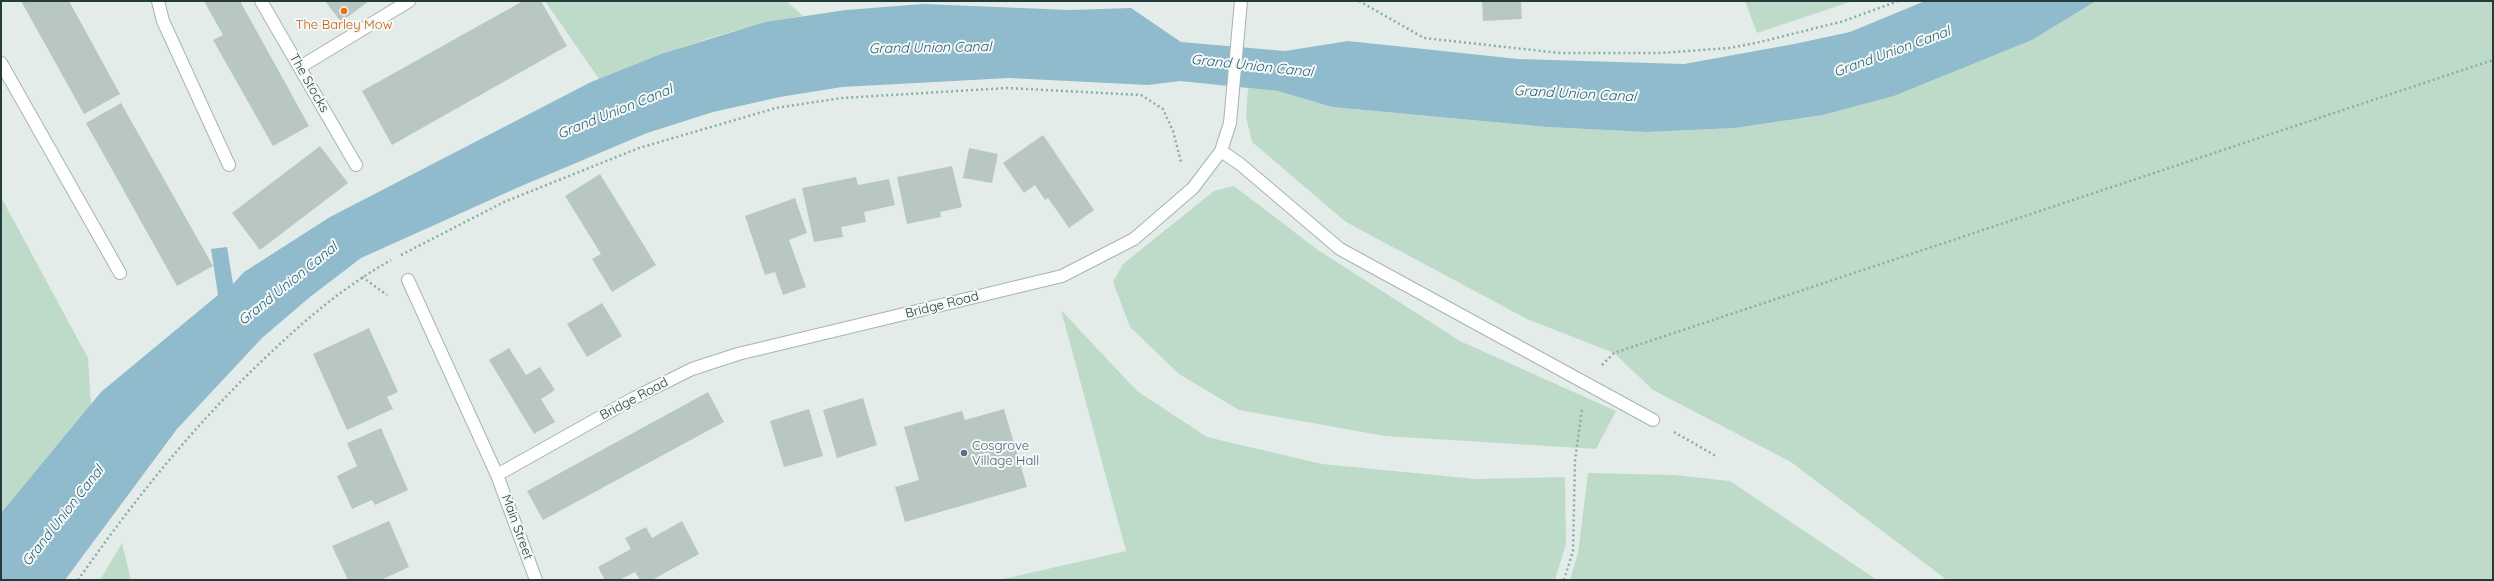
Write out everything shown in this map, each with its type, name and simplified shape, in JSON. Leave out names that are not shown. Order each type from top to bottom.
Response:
[{"type":"street","points":[[158,1],[163,21],[229,165]]},
{"type":"street","name":"The Stocks","points":[[261,1],[356,165]]},
{"type":"street","points":[[300,67],[409,1]]},
{"type":"street","name":"Bridge Road","points":[[497,475],[634,398],[692,369],[738,354],[1062,276],[1134,239],[1192,188],[1222,151],[1230,124],[1241,1]]},
{"type":"street","points":[[1,63],[120,273]]},
{"type":"street","points":[[1222,151],[1240,164],[1340,249],[1586,382],[1653,420]]},
{"type":"street","name":"Main Street","points":[[408,280],[497,475],[536,580]]},
{"type":"path","points":[[1359,1],[1424,38],[1560,53],[1660,53],[1729,48],[1756,43],[1844,21],[1898,1]]},
{"type":"path","points":[[1564,580],[1573,551],[1575,461],[1586,382],[1614,353],[2493,60]]},
{"type":"path","points":[[78,580],[116,526],[177,450],[226,394],[309,316],[362,276],[446,230],[511,200],[639,148],[776,108],[842,98],[1007,88],[1141,95],[1163,109],[1192,188]]},
{"type":"path","points":[[1653,420],[1716,456]]},
{"type":"green space","points":[[545,1],[786,1],[803,16],[750,27],[699,42],[649,59],[599,79]]},
{"type":"green space","points":[[1745,1],[1853,1],[1757,33]]},
{"type":"green space","points":[[2096,1],[2493,1],[2493,580],[1947,580],[1791,462],[1653,390],[1614,353],[1527,319],[1346,222],[1252,142],[1246,117],[1248,88],[1278,91],[1332,107],[1547,127],[1647,132],[1735,128],[1823,115],[1894,96],[2032,40]]},
{"type":"green space","points":[[1234,186],[1318,250],[1460,341],[1616,411],[1596,449],[1385,436],[1239,410],[1179,374],[1130,327],[1113,282],[1123,264],[1214,191]]},
{"type":"green space","points":[[1,197],[88,358],[91,405],[1,513]]},
{"type":"green space","points":[[1061,310],[1137,391],[1207,437],[1322,464],[1476,479],[1565,477],[1566,544],[1555,580],[999,580],[1126,551]]},
{"type":"green space","points":[[1588,473],[1674,475],[1730,481],[1877,580],[1570,580],[1578,553]]},
{"type":"green space","points":[[122,543],[131,580],[100,580]]},
{"type":"water","name":"Grand Union Canal","points":[[1925,1],[2096,1],[2032,40],[1894,96],[1823,115],[1735,128],[1647,132],[1547,127],[1332,107],[1278,91],[1180,81],[1148,85],[1009,78],[842,87],[780,97],[713,112],[647,133],[519,187],[361,258],[310,297],[262,338],[177,429],[65,580],[1,580],[1,513],[101,392],[218,295],[211,249],[227,247],[233,284],[244,272],[330,217],[591,82],[661,54],[765,22],[846,10],[923,4],[1070,10],[1131,8],[1181,42],[1285,51],[1348,41],[1518,59],[1684,64],[1850,32]]},
{"type":"building","points":[[21,1],[69,1],[120,94],[84,114]]},
{"type":"building","points":[[204,1],[240,1],[309,126],[273,146],[213,40],[223,35]]},
{"type":"building","name":"The Barley Mow","points":[[325,1],[369,1],[341,22]]},
{"type":"building","points":[[523,1],[541,1],[567,46],[392,145],[362,91]]},
{"type":"building","points":[[1482,1],[1521,1],[1522,19],[1483,21]]},
{"type":"building","points":[[121,103],[213,266],[177,286],[86,123]]},
{"type":"building","points":[[1043,135],[1094,210],[1069,228],[1048,198],[1045,200],[1035,185],[1024,193],[1003,163]]},
{"type":"building","points":[[320,146],[348,183],[260,250],[232,213]]},
{"type":"building","points":[[969,148],[998,154],[992,183],[963,178]]},
{"type":"building","points":[[952,166],[962,207],[940,212],[941,217],[907,224],[897,177]]},
{"type":"building","points":[[600,174],[656,265],[612,292],[592,259],[601,254],[565,196]]},
{"type":"building","points":[[856,177],[858,185],[889,179],[895,205],[864,212],[866,222],[841,227],[843,237],[814,242],[802,188]]},
{"type":"building","points":[[795,198],[807,233],[789,240],[806,287],[783,295],[775,272],[765,275],[745,216]]},
{"type":"building","points":[[602,303],[622,336],[587,357],[567,324]]},
{"type":"building","points":[[369,328],[398,392],[387,397],[393,409],[347,430],[313,354]]},
{"type":"building","points":[[509,348],[526,375],[540,367],[555,390],[541,399],[555,422],[534,434],[489,360]]},
{"type":"building","points":[[708,392],[724,422],[543,520],[527,491]]},
{"type":"building","points":[[863,398],[877,445],[837,458],[823,410]]},
{"type":"building","points":[[809,409],[823,456],[784,467],[770,421]]},
{"type":"building","name":"Cosgrove Village Hall","points":[[1004,409],[1027,487],[905,522],[895,487],[919,480],[904,427],[962,411],[965,420]]},
{"type":"building","points":[[381,428],[408,490],[375,505],[372,500],[352,509],[337,476],[357,466],[347,443]]},
{"type":"building","points":[[389,521],[409,567],[381,580],[348,580],[332,546]]},
{"type":"building","points":[[682,521],[699,554],[652,580],[640,580],[635,572],[619,580],[605,580],[598,567],[631,549],[625,538],[646,527],[652,538]]},
{"type":"place","name":"The Barley Mow","points":[[344,11]]},
{"type":"place","name":"Cosgrove Village Hall","points":[[964,453]]}]
